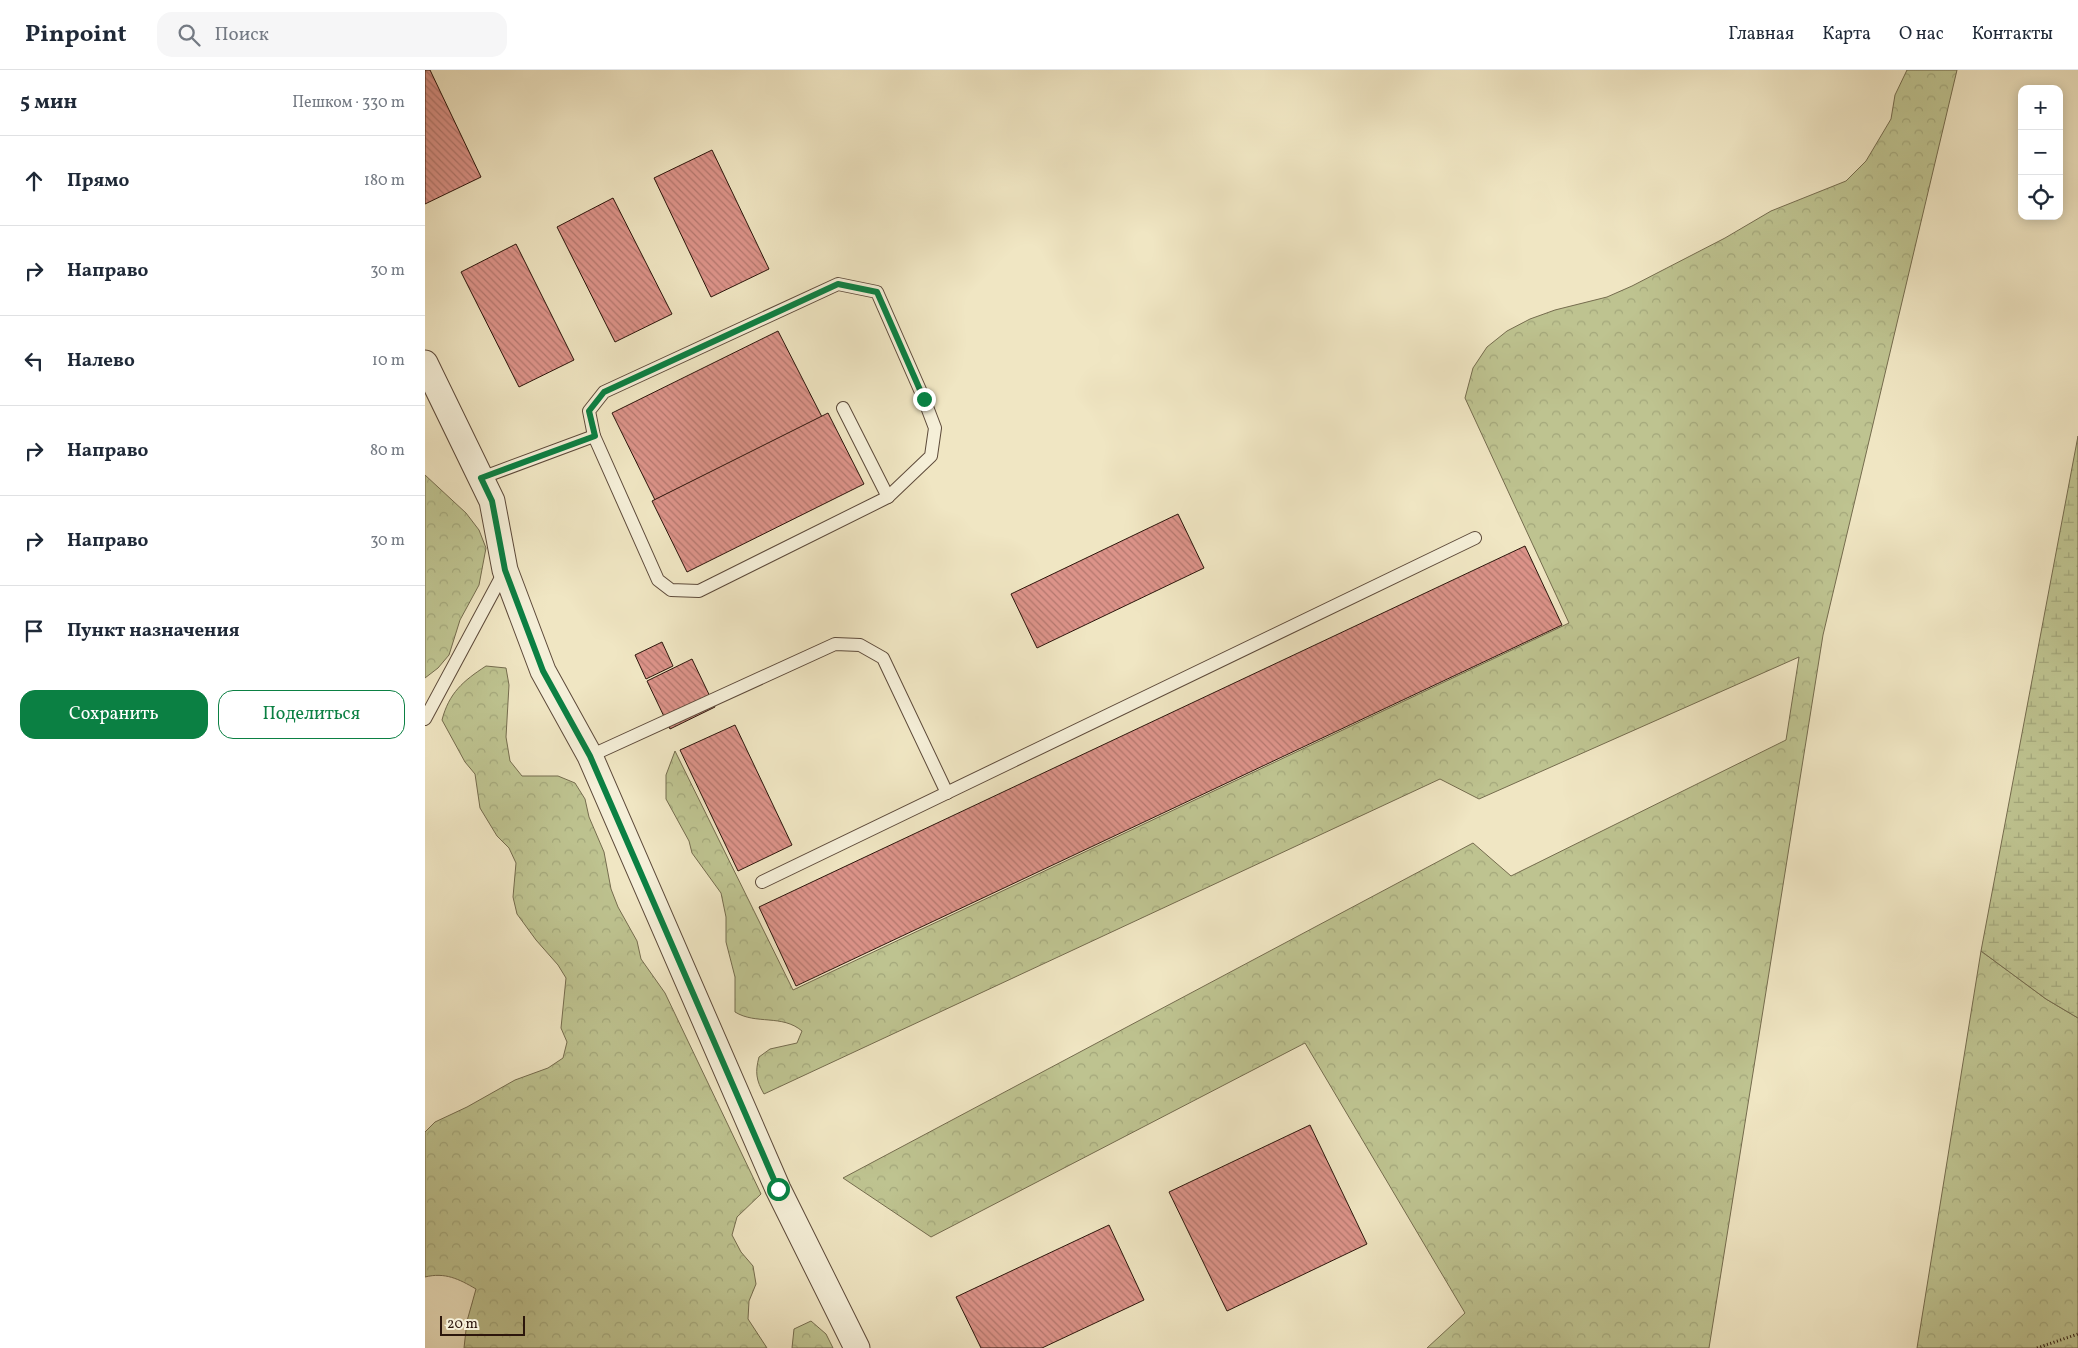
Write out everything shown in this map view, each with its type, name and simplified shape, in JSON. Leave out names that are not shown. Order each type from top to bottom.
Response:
[{"type":"street","points":[[425,363],[492,501],[505,570],[543,671],[590,756],[778,1189],[857,1348]]},
{"type":"lane","points":[[838,284],[877,292],[935,428],[931,456],[889,497],[699,591],[671,590],[658,580],[595,436],[589,411],[604,392],[838,284]]},
{"type":"lane","points":[[843,408],[889,497]]},
{"type":"lane","points":[[481,478],[595,436]]},
{"type":"lane","points":[[762,882],[1475,538]]},
{"type":"lane","points":[[425,719],[505,570]]},
{"type":"lane","points":[[590,756],[835,644],[860,645],[883,658],[947,793]]},
{"type":"path","points":[[2037,1348],[2078,1334]]},
{"type":"green space","points":[[1907,70],[1957,70],[1823,635],[1709,1348],[1427,1348],[1465,1313],[1305,1043],[931,1237],[843,1178],[1473,843],[1511,876],[1786,740],[1799,657],[1479,799],[1440,779],[764,1094],[757,1076],[759,1057],[770,1049],[797,1043],[802,1031],[786,1023],[752,1018],[735,1012],[735,977],[726,942],[726,917],[721,893],[692,853],[689,841],[666,799],[666,775],[675,751],[793,990],[1569,623],[1465,398],[1473,368],[1487,347],[1507,331],[1530,319],[1555,310],[1607,297],[1725,238],[1771,211],[1846,181],[1866,161],[1891,119],[1895,95]]},
{"type":"green space","points":[[2078,436],[2078,1018],[2046,999],[1981,951]]},
{"type":"green space","points":[[425,475],[466,513],[479,530],[486,548],[479,585],[460,620],[449,655],[438,668],[425,678]]},
{"type":"green space","points":[[486,666],[506,668],[509,685],[506,737],[510,761],[522,776],[558,776],[575,783],[585,799],[589,817],[604,852],[611,889],[618,907],[637,941],[641,959],[665,993],[761,1194],[737,1217],[732,1235],[741,1252],[753,1266],[756,1284],[749,1301],[748,1319],[767,1348],[464,1348],[467,1321],[476,1289],[452,1277],[439,1275],[425,1277],[425,1132],[435,1122],[467,1107],[515,1080],[548,1068],[563,1058],[567,1042],[561,1028],[566,978],[558,965],[517,914],[513,897],[516,863],[509,848],[497,836],[480,808],[475,774],[465,762],[442,720],[449,702],[458,688]]},
{"type":"green space","points":[[1981,951],[2046,999],[2078,1018],[2078,1348],[1917,1348]]},
{"type":"green space","points":[[811,1321],[826,1334],[833,1348],[792,1348],[794,1329]]},
{"type":"building","points":[[425,70],[430,70],[481,177],[425,204]]},
{"type":"building","points":[[712,150],[769,269],[711,297],[654,178]]},
{"type":"building","points":[[613,198],[672,314],[615,342],[557,227]]},
{"type":"building","points":[[516,244],[574,360],[519,387],[461,272]]},
{"type":"building","points":[[778,331],[822,417],[655,500],[612,413]]},
{"type":"building","points":[[828,413],[864,484],[687,572],[652,501]]},
{"type":"building","points":[[1178,514],[1204,568],[1037,648],[1011,594]]},
{"type":"building","points":[[1525,546],[1562,625],[796,986],[759,907]]},
{"type":"building","points":[[662,642],[673,666],[646,679],[635,655]]},
{"type":"building","points":[[692,659],[715,707],[670,729],[647,681]]},
{"type":"building","points":[[735,725],[792,845],[738,871],[680,750]]},
{"type":"building","points":[[1310,1125],[1367,1244],[1227,1311],[1169,1192]]},
{"type":"building","points":[[1109,1225],[1144,1300],[1042,1348],[981,1348],[956,1297]]},
{"type":"route","points":[[778,1189],[590,756],[543,671],[505,570],[492,501],[481,478],[595,436],[589,411],[604,392],[838,284],[877,292],[924,399]]}]
